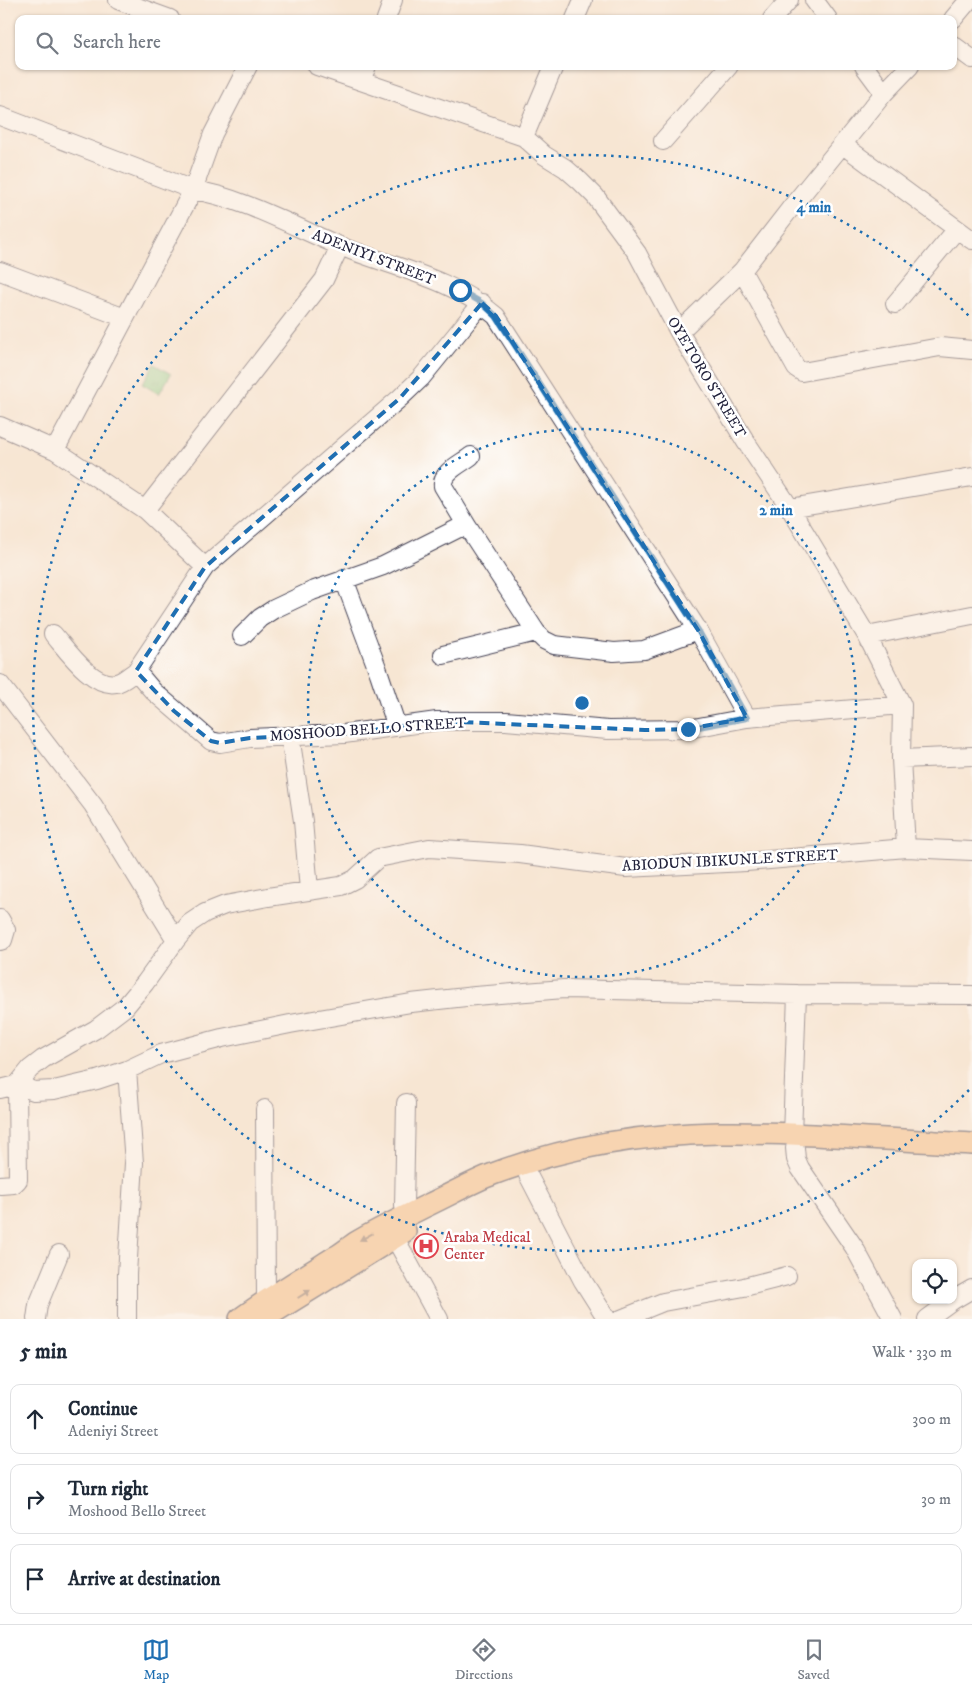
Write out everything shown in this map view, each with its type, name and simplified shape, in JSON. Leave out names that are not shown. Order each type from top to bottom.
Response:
[{"type":"main road","points":[[267,1311],[356,1242],[492,1175],[541,1158],[616,1142],[718,1133],[793,1142],[972,1156]]},
{"type":"main road","points":[[240,1319],[267,1311],[429,1218],[496,1186],[528,1174],[590,1160],[685,1147],[793,1142],[972,1144]]},
{"type":"street","points":[[118,0],[151,6],[164,15]]},
{"type":"street","points":[[387,15],[393,0]]},
{"type":"street","points":[[576,15],[583,0]]},
{"type":"street","points":[[776,15],[789,0]]},
{"type":"street","points":[[814,0],[825,15]]},
{"type":"street","points":[[956,15],[969,0]]},
{"type":"street","points":[[957,47],[972,59]]},
{"type":"street","points":[[55,450],[193,190],[213,134],[246,70]]},
{"type":"street","name":"OYETORO STREET","points":[[340,70],[364,74],[524,138],[580,181],[595,196],[637,254],[679,332],[746,442],[790,508],[867,636],[902,705],[901,759],[906,848]]},
{"type":"street","points":[[524,138],[552,70]]},
{"type":"street","points":[[663,141],[725,70]]},
{"type":"street","points":[[867,70],[884,93]]},
{"type":"street","points":[[679,332],[742,271],[884,93],[906,70]]},
{"type":"street","name":"ADENIYI STREET","points":[[0,116],[193,190],[222,196],[340,246],[460,290],[482,303],[496,316],[698,630],[747,718]]},
{"type":"street","points":[[843,145],[972,240]]},
{"type":"street","points":[[894,304],[957,229]]},
{"type":"street","points":[[146,510],[324,280],[340,246]]},
{"type":"street","points":[[0,270],[125,318]]},
{"type":"street","points":[[742,271],[796,368],[802,372],[940,347],[972,350]]},
{"type":"street","points":[[53,634],[93,677],[102,683],[119,683],[136,671],[205,567],[422,378],[482,303]]},
{"type":"street","points":[[0,426],[55,450],[146,510],[205,567]]},
{"type":"street","points":[[471,456],[445,475],[442,480],[443,486],[536,632],[544,640],[554,645],[614,652],[644,650],[698,630]]},
{"type":"street","points":[[790,508],[972,477]]},
{"type":"street","points":[[242,636],[260,618],[274,609],[312,591],[383,566],[461,527],[467,526]]},
{"type":"street","points":[[344,579],[397,727]]},
{"type":"street","points":[[867,636],[972,614]]},
{"type":"street","points":[[443,655],[536,632]]},
{"type":"street","name":"MOSHOOD BELLO STREET","points":[[136,671],[154,691],[210,741],[220,743],[250,738],[344,734],[437,721],[459,720],[608,730],[680,729],[747,718],[902,705]]},
{"type":"street","points":[[0,684],[93,805],[176,940]]},
{"type":"street","points":[[290,736],[303,821],[309,890]]},
{"type":"street","points":[[901,759],[972,756]]},
{"type":"street","name":"ABIODUN IBIKUNLE STREET","points":[[17,1085],[43,1059],[96,1030],[125,1007],[190,923],[205,913],[225,905],[341,886],[355,879],[378,858],[429,848],[520,854],[626,868],[746,862],[906,848],[972,851]]},
{"type":"street","points":[[0,919],[6,930],[3,940],[0,941]]},
{"type":"street","points":[[0,1089],[17,1085],[34,1091],[54,1090],[97,1080],[128,1070],[161,1054],[222,1038],[411,1003],[564,989],[972,996]]},
{"type":"street","points":[[797,994],[793,1142],[796,1159],[800,1168],[854,1248],[893,1319]]},
{"type":"street","points":[[127,1319],[127,1274],[134,1163],[128,1070]]},
{"type":"street","points":[[0,1185],[14,1184],[18,1180],[17,1085]]},
{"type":"street","points":[[406,1103],[404,1206],[406,1216]]},
{"type":"street","points":[[264,1109],[267,1311]]},
{"type":"street","points":[[528,1174],[583,1281],[606,1319]]},
{"type":"street","points":[[394,1238],[439,1319]]},
{"type":"street","points":[[36,1319],[38,1305],[59,1254]]},
{"type":"street","points":[[620,1319],[664,1302],[744,1287],[787,1276]]},
{"type":"street","points":[[957,1298],[972,1289]]},
{"type":"street","points":[[927,1319],[948,1304]]},
{"type":"highlighted area","points":[[482,303],[496,316],[698,630],[747,718],[688,729],[645,730],[437,721],[344,734],[250,738],[220,743],[211,741],[174,711],[136,671],[205,567],[400,398]]},
{"type":"green space","points":[[154,364],[171,374],[159,394],[142,384]]},
{"type":"place","name":"Araba Medical Center","points":[[426,1246]]},
{"type":"route","points":[[460,290],[482,303],[496,316],[698,630],[747,718],[688,729]]}]
